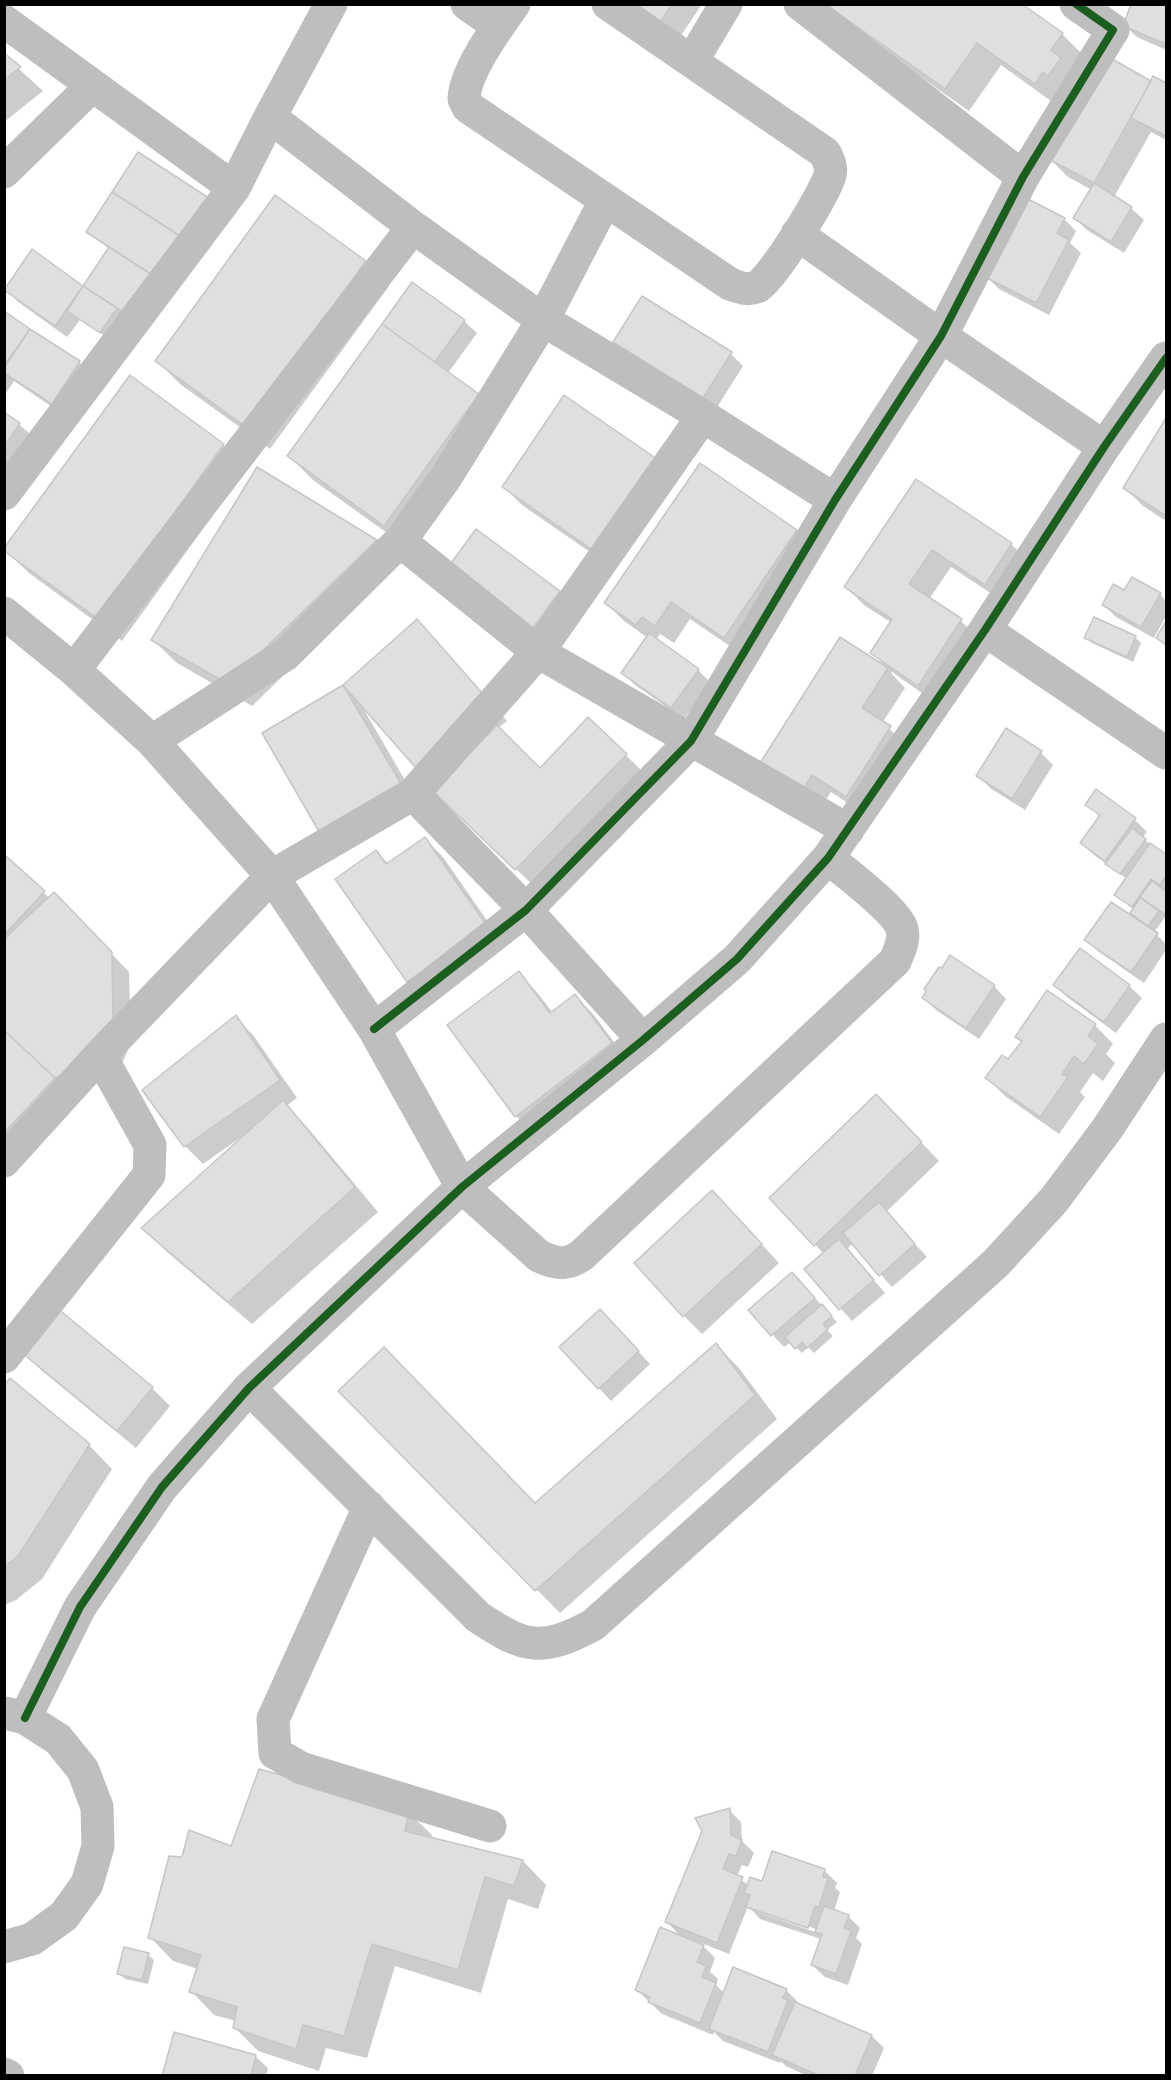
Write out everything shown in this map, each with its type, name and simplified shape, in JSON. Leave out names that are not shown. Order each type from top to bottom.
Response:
[{"type":"street","points":[[4,494],[234,188],[331,4]]},
{"type":"street","points":[[467,4],[506,15],[467,80],[464,99],[468,107],[730,284],[741,288],[752,288],[764,281],[797,234],[827,182],[831,172],[830,162],[825,153],[608,4]]},
{"type":"street","points":[[692,61],[726,4]]},
{"type":"street","points":[[800,4],[1023,177]]},
{"type":"street","points":[[374,1029],[526,909],[691,741],[835,500],[941,336],[1023,177],[1118,17],[1076,4]]},
{"type":"street","points":[[4,21],[234,188]]},
{"type":"street","points":[[4,172],[92,86]]},
{"type":"street","points":[[270,117],[413,227],[543,320],[704,416],[835,500]]},
{"type":"street","points":[[152,741],[285,656],[400,541],[446,477],[543,320],[605,201]]},
{"type":"street","points":[[74,670],[413,227]]},
{"type":"street","points":[[797,234],[1104,447]]},
{"type":"street","points":[[4,1947],[32,1939],[64,1916],[87,1884],[98,1846],[97,1807],[83,1770],[58,1739],[15,1716],[86,1598],[162,1487],[249,1388],[462,1186],[643,1040],[737,959],[828,858],[985,630],[1104,447],[1167,358]]},
{"type":"street","points":[[4,1161],[100,1055],[272,876],[413,794],[538,652],[704,416]]},
{"type":"street","points":[[400,541],[538,652],[848,830]]},
{"type":"street","points":[[4,613],[74,670],[152,741],[272,876],[374,1029],[462,1186],[539,1256],[562,1264],[572,1262],[582,1255],[895,961],[902,946],[903,930],[896,916],[828,858]]},
{"type":"street","points":[[985,630],[1167,753]]},
{"type":"street","points":[[413,794],[526,909],[643,1040]]},
{"type":"street","points":[[249,1388],[478,1617],[506,1635],[537,1645],[565,1640],[593,1625],[995,1264],[1054,1200],[1107,1129],[1167,1039]]},
{"type":"street","points":[[4,1357],[149,1175],[150,1145],[100,1055]]},
{"type":"street","points":[[369,1507],[273,1719],[275,1753],[301,1768],[490,1826]]},
{"type":"building","points":[[633,4],[672,4],[660,23]]},
{"type":"building","points":[[825,4],[1022,4],[1063,33],[1051,50],[1061,58],[1048,76],[1043,72],[1035,84],[977,43],[945,89]]},
{"type":"building","points":[[1131,4],[1166,4],[1166,44],[1123,26]]},
{"type":"building","points":[[4,53],[21,67],[4,80]]},
{"type":"building","points":[[1105,55],[1151,81],[1094,183],[1048,159]]},
{"type":"building","points":[[1153,76],[1166,83],[1166,136],[1131,118]]},
{"type":"building","points":[[138,152],[209,198],[183,238],[112,192]]},
{"type":"building","points":[[1094,183],[1132,207],[1111,242],[1073,218]]},
{"type":"building","points":[[112,192],[183,238],[157,278],[86,232]]},
{"type":"building","points":[[275,195],[366,261],[246,427],[155,361]]},
{"type":"building","points":[[1026,198],[1065,218],[1057,233],[1069,240],[1036,303],[985,277]]},
{"type":"building","points":[[109,247],[157,278],[131,317],[83,286]]},
{"type":"building","points":[[32,249],[83,286],[55,326],[4,290]]},
{"type":"building","points":[[412,282],[465,320],[435,362],[382,324]]},
{"type":"building","points":[[83,286],[117,308],[100,333],[67,311]]},
{"type":"building","points":[[642,296],[732,352],[703,398],[613,342]]},
{"type":"building","points":[[4,311],[30,329],[4,366]]},
{"type":"building","points":[[382,324],[479,394],[384,526],[287,456]]},
{"type":"building","points":[[30,329],[80,361],[52,404],[4,373],[4,368]]},
{"type":"building","points":[[130,375],[224,444],[98,619],[4,551],[4,548]]},
{"type":"building","points":[[564,395],[657,459],[594,551],[502,487]]},
{"type":"building","points":[[4,412],[20,423],[4,447]]},
{"type":"building","points":[[1166,418],[1166,516],[1123,488]]},
{"type":"building","points":[[700,463],[797,530],[724,638],[671,602],[655,626],[642,617],[636,625],[604,603]]},
{"type":"building","points":[[257,467],[377,540],[228,684],[151,640]]},
{"type":"building","points":[[916,479],[1012,543],[985,585],[932,550],[909,584],[962,619],[918,686],[870,653],[892,619],[844,587]]},
{"type":"building","points":[[476,529],[560,591],[530,632],[446,570]]},
{"type":"building","points":[[1132,577],[1161,593],[1141,627],[1102,605],[1113,584],[1124,590]]},
{"type":"building","points":[[1094,617],[1136,636],[1127,657],[1084,638]]},
{"type":"building","points":[[417,619],[490,702],[416,768],[343,685]]},
{"type":"building","points":[[1166,621],[1166,645],[1156,638]]},
{"type":"building","points":[[649,633],[699,669],[671,708],[621,673]]},
{"type":"building","points":[[840,637],[888,668],[862,708],[891,726],[846,797],[812,775],[798,798],[755,771]]},
{"type":"building","points":[[343,685],[403,787],[321,835],[262,733]]},
{"type":"building","points":[[588,717],[627,754],[515,870],[433,791],[497,725],[540,768]]},
{"type":"building","points":[[1006,728],[1042,751],[1012,799],[976,776]]},
{"type":"building","points":[[1096,789],[1136,818],[1105,861],[1080,843],[1100,815],[1085,805]]},
{"type":"building","points":[[1132,828],[1146,839],[1120,874],[1105,864]]},
{"type":"building","points":[[425,837],[487,926],[407,982],[335,879],[376,850],[386,864]]},
{"type":"building","points":[[1150,843],[1166,854],[1166,880],[1164,878],[1160,885],[1151,879],[1132,907],[1114,895]]},
{"type":"building","points":[[6,856],[45,891],[4,935],[4,857]]},
{"type":"building","points":[[1152,881],[1166,891],[1166,915],[1140,897]]},
{"type":"building","points":[[54,892],[112,952],[113,1024],[100,1055],[55,1078],[4,1030],[4,939]]},
{"type":"building","points":[[1140,898],[1159,911],[1148,926],[1130,913]]},
{"type":"building","points":[[1111,902],[1158,933],[1131,972],[1084,940]]},
{"type":"building","points":[[1080,948],[1130,985],[1104,1022],[1053,985]]},
{"type":"building","points":[[950,955],[995,985],[966,1028],[922,998],[926,991],[924,989]]},
{"type":"building","points":[[519,971],[550,1013],[575,994],[612,1043],[515,1117],[447,1025]]},
{"type":"building","points":[[1047,990],[1096,1024],[1088,1036],[1098,1044],[1084,1064],[1074,1056],[1062,1074],[1068,1077],[1040,1117],[985,1078],[1002,1055],[1008,1059],[1022,1041],[1015,1037]]},
{"type":"building","points":[[236,1015],[280,1080],[184,1147],[142,1090]]},
{"type":"building","points":[[4,1030],[55,1078],[4,1133]]},
{"type":"building","points":[[876,1094],[922,1142],[814,1246],[769,1198]]},
{"type":"building","points":[[283,1100],[355,1187],[228,1302],[141,1228]]},
{"type":"building","points":[[712,1190],[762,1244],[683,1317],[634,1263]]},
{"type":"building","points":[[879,1202],[915,1244],[879,1276],[843,1233]]},
{"type":"building","points":[[839,1239],[874,1280],[839,1310],[804,1269]]},
{"type":"building","points":[[792,1272],[815,1298],[771,1336],[748,1310]]},
{"type":"building","points":[[822,1304],[832,1316],[823,1324],[828,1329],[807,1348],[802,1342],[795,1349],[785,1337]]},
{"type":"building","points":[[57,1308],[153,1387],[117,1431],[21,1352]]},
{"type":"building","points":[[600,1309],[639,1351],[598,1389],[559,1347]]},
{"type":"building","points":[[716,1343],[755,1395],[535,1591],[338,1391],[384,1347],[535,1503]]},
{"type":"building","points":[[10,1378],[90,1444],[18,1556],[4,1567],[4,1385]]},
{"type":"building","points":[[259,1769],[409,1810],[405,1831],[523,1860],[514,1886],[485,1877],[458,1970],[372,1944],[344,2036],[303,2025],[296,2049],[233,2028],[237,2007],[189,1992],[201,1955],[148,1938],[169,1856],[182,1857],[189,1830],[231,1846]]},
{"type":"building","points":[[730,1808],[731,1835],[742,1840],[736,1856],[729,1854],[723,1869],[743,1877],[717,1943],[665,1922],[702,1831],[695,1818]]},
{"type":"building","points":[[772,1851],[825,1869],[823,1877],[828,1878],[819,1907],[815,1906],[808,1928],[746,1907],[750,1895],[744,1893],[750,1877],[762,1881]]},
{"type":"building","points":[[824,1906],[849,1915],[844,1928],[851,1931],[836,1974],[811,1965],[822,1934],[815,1932]]},
{"type":"building","points":[[660,1927],[704,1945],[697,1962],[706,1966],[702,1977],[716,1983],[700,2023],[648,2002],[650,1997],[635,1990]]},
{"type":"building","points":[[124,1947],[149,1953],[142,1980],[117,1974]]},
{"type":"building","points":[[733,1967],[787,1989],[783,1998],[788,2000],[768,2052],[709,2029]]},
{"type":"building","points":[[795,2002],[872,2035],[855,2076],[820,2076],[772,2055]]},
{"type":"building","points":[[174,2032],[256,2055],[251,2076],[162,2076]]},
{"type":"cycle path","points":[[374,1029],[526,910],[691,741],[835,500],[941,336],[1023,177],[1113,30],[1076,4]]},
{"type":"cycle path","points":[[25,1718],[80,1607],[162,1487],[249,1388],[462,1187],[643,1040],[737,959],[828,858],[985,630],[1104,447],[1166,358]]}]
